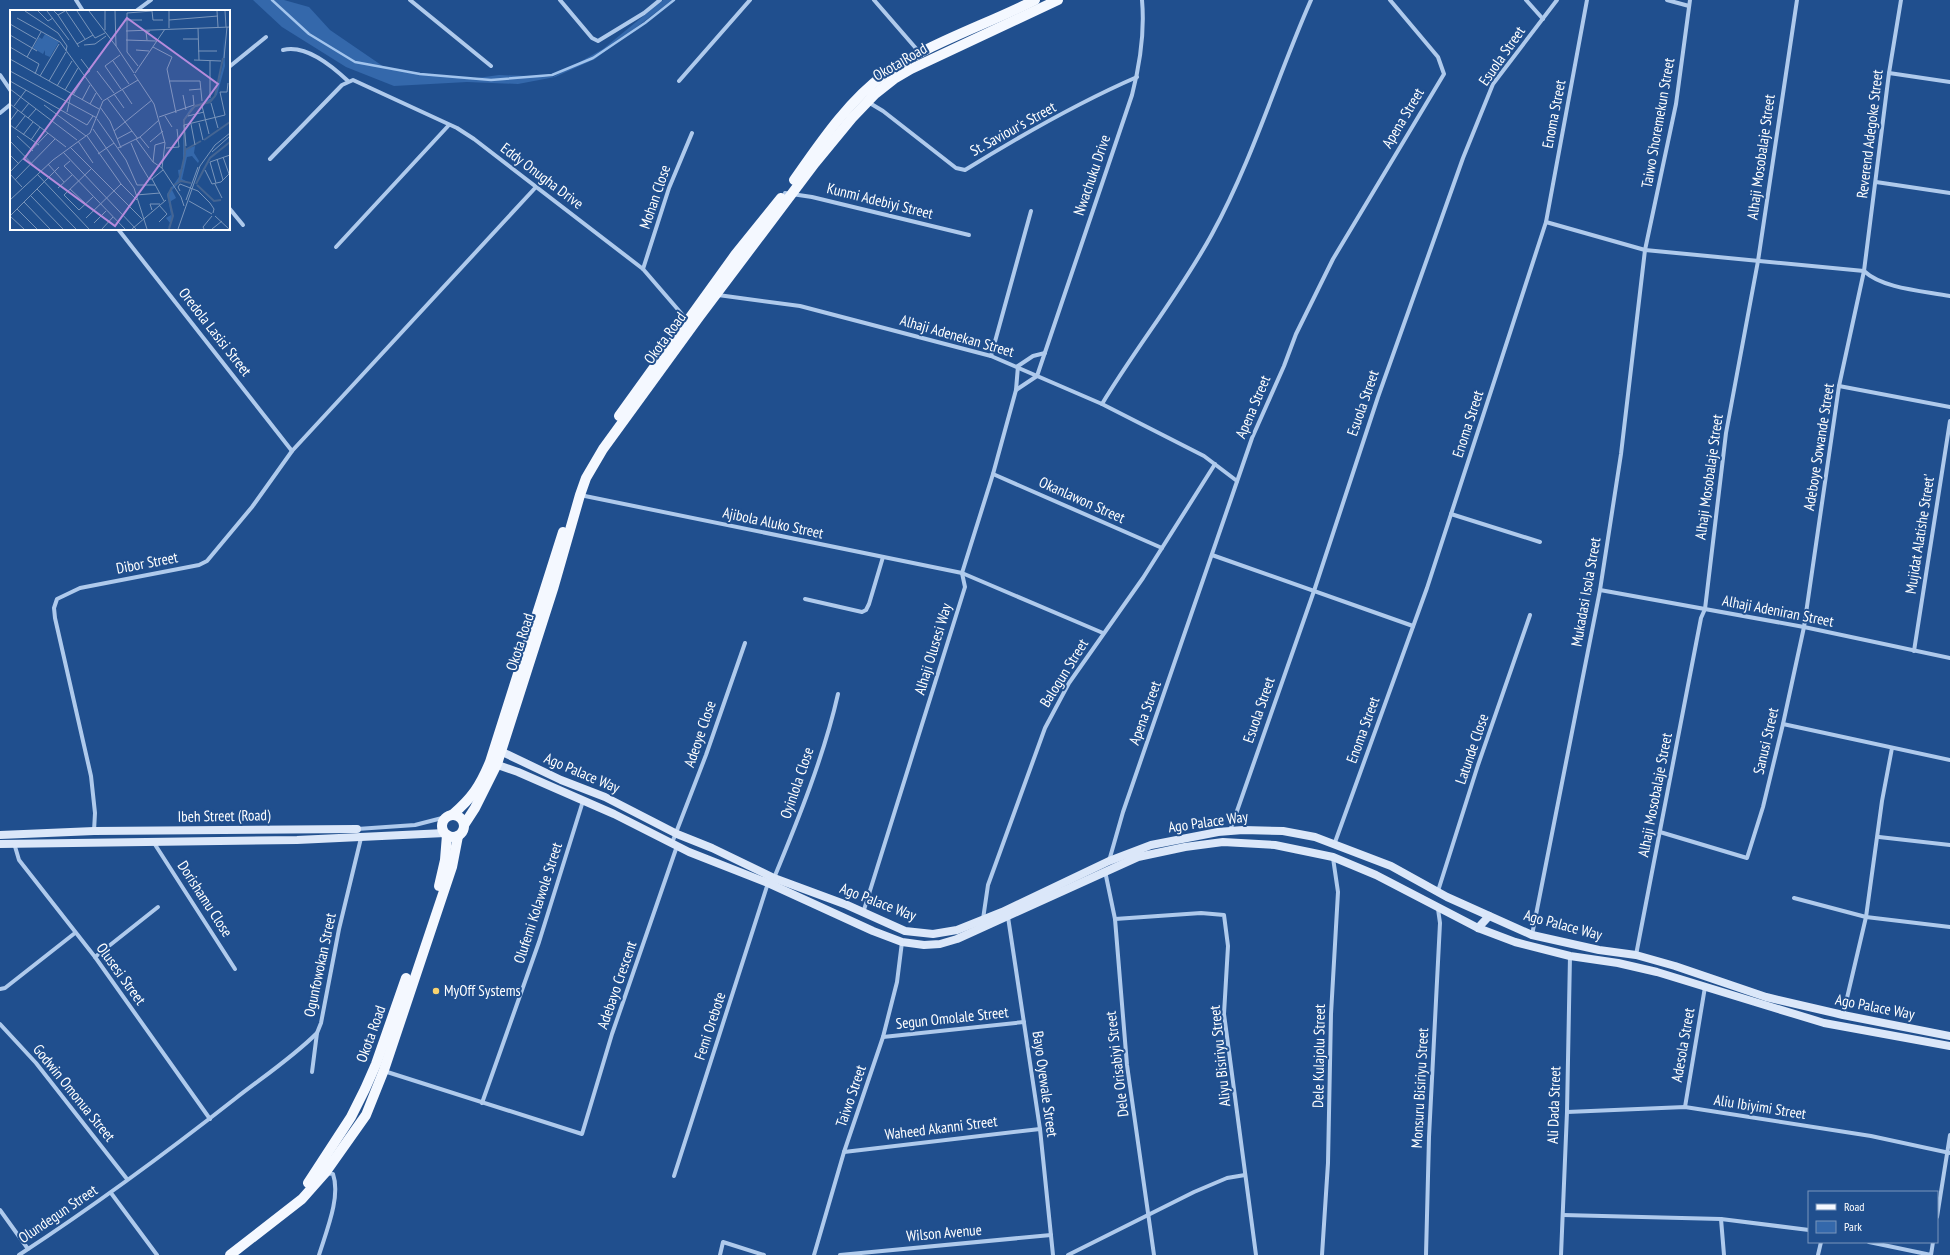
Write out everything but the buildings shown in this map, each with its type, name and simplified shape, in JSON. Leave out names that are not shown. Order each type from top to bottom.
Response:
[{"type":"main road","name":"Okota Road","points":[[498,750],[579,482],[609,430],[735,255],[867,102],[894,79],[1035,0]]},
{"type":"main road","name":"Okota Road","points":[[464,824],[476,808],[498,750],[553,589],[586,478],[603,449],[716,294],[834,126],[860,96],[885,74],[920,53],[973,34],[1058,0]]},
{"type":"main road","name":"Ago Palace Way","points":[[498,750],[561,780],[605,797],[677,834],[712,848],[771,881],[860,925],[902,942],[924,945],[940,944],[1008,916],[1138,857],[1223,842],[1274,845],[1333,857],[1376,876],[1438,909],[1492,934],[1570,956],[1618,963],[1705,987],[1824,1023],[1950,1046]]},
{"type":"main road","name":"Okota Road","points":[[449,816],[467,803],[493,763]]},
{"type":"main road","name":"Ago Palace Way","points":[[493,763],[518,772],[583,801],[675,845],[771,881],[847,905],[905,931],[933,934],[957,930],[1002,912],[1109,861],[1164,842],[1200,834],[1243,830],[1283,831],[1315,837],[1392,866],[1438,891],[1532,935],[1599,950],[1636,955],[1675,966],[1766,997],[1843,1015],[1950,1036]]},
{"type":"main road","points":[[449,816],[460,817],[464,824],[463,831],[458,836],[446,834],[442,823],[449,816]]},
{"type":"main road","name":"Ibeh Street (Road)","points":[[0,834],[94,831],[357,829]]},
{"type":"main road","name":"Okota Road","points":[[274,1219],[313,1177],[351,1117],[376,1064],[441,880],[445,860],[446,834]]},
{"type":"main road","name":"Ibeh Street (Road)","points":[[0,844],[154,843],[361,838],[446,834]]},
{"type":"main road","name":"Okota Road","points":[[230,1255],[274,1219],[302,1199],[325,1173],[366,1115],[384,1070],[452,867],[458,836]]},
{"type":"main road","points":[[1478,928],[1489,916]]},
{"type":"main road","points":[[1492,934],[1502,922]]},
{"type":"street","points":[[76,0],[82,10]]},
{"type":"street","points":[[137,10],[151,0]]},
{"type":"street","points":[[410,0],[491,66]]},
{"type":"street","points":[[560,0],[592,38],[598,41],[602,40],[660,0]]},
{"type":"street","points":[[679,81],[750,0]]},
{"type":"street","points":[[874,0],[920,53]]},
{"type":"street","name":"Nwachuku Drive","points":[[1037,376],[1137,77],[1143,37],[1142,0]]},
{"type":"street","points":[[1102,404],[1212,235],[1236,187],[1274,93],[1289,50],[1311,0]]},
{"type":"street","name":"Apena Street","points":[[1109,861],[1123,812],[1252,438],[1284,366],[1296,334],[1330,266],[1444,74],[1438,58],[1390,0]]},
{"type":"street","points":[[1526,0],[1543,19]]},
{"type":"street","name":"Esuola Street","points":[[1229,832],[1314,591],[1378,397],[1463,158],[1493,84],[1557,0]]},
{"type":"street","name":"Enoma Street","points":[[1334,845],[1428,588],[1546,222],[1587,0]]},
{"type":"street","points":[[1667,0],[1689,6]]},
{"type":"street","name":"Taiwo Shoremekun Street","points":[[1645,250],[1676,104],[1690,0]]},
{"type":"street","name":"Alhaji Mosobalaje Street","points":[[1636,955],[1701,618],[1705,609],[1726,433],[1758,261],[1797,0]]},
{"type":"street","name":"Reverend Adegoke Street","points":[[1864,271],[1889,73],[1901,0]]},
{"type":"street","points":[[230,66],[266,36]]},
{"type":"street","points":[[270,160],[348,81],[329,65],[298,48],[283,50]]},
{"type":"street","points":[[1889,73],[1950,82]]},
{"type":"street","points":[[0,76],[10,90]]},
{"type":"street","name":"St. Saviour's Street","points":[[867,102],[883,111],[956,168],[965,170],[1014,140],[1116,86],[1137,77]]},
{"type":"street","name":"Eddy Onugha Drive","points":[[348,81],[353,80],[359,82],[449,125],[468,136],[643,269],[688,320]]},
{"type":"street","points":[[0,112],[10,105]]},
{"type":"street","points":[[336,247],[449,125]]},
{"type":"street","name":"Mohan Close","points":[[643,269],[669,188],[692,134]]},
{"type":"street","points":[[1876,182],[1950,193]]},
{"type":"street","name":"Dibor Street","points":[[94,831],[95,813],[91,776],[54,608],[57,599],[80,588],[199,565],[207,561],[252,508],[292,451],[536,187]]},
{"type":"street","name":"Kunmi Adebiyi Street","points":[[788,193],[812,197],[969,235]]},
{"type":"street","points":[[230,209],[243,225]]},
{"type":"street","points":[[991,356],[1031,211]]},
{"type":"street","points":[[1546,222],[1645,250],[1864,271],[1872,278],[1877,280],[1950,296]]},
{"type":"street","name":"Oredola Lasisi Street","points":[[119,230],[292,451]]},
{"type":"street","name":"Mukadasi Isola Street","points":[[1532,935],[1600,590],[1621,454],[1645,250]]},
{"type":"street","name":"Adeboye Sowande Street","points":[[1804,627],[1839,386],[1864,271]]},
{"type":"street","name":"Alhaji Adenekan Street","points":[[716,294],[800,306],[991,356],[1018,366],[1037,376],[1102,404],[1215,464],[1237,481]]},
{"type":"street","points":[[1018,366],[1033,356],[1045,353]]},
{"type":"street","name":"Alhaji Olusesi Way","points":[[863,913],[965,587],[962,573],[993,474],[1016,390],[1018,366]]},
{"type":"street","points":[[1016,390],[1037,376]]},
{"type":"street","points":[[1839,386],[1950,407]]},
{"type":"street","name":"Mujidat Alatishe Street'","points":[[1914,651],[1950,421]]},
{"type":"street","name":"Balogun Street","points":[[983,919],[988,885],[1045,728],[1069,683],[1143,578],[1215,464]]},
{"type":"street","name":"Okanlawon Street","points":[[993,474],[1162,548]]},
{"type":"street","name":"Ajibola Aluko Street","points":[[580,495],[962,573],[1104,633]]},
{"type":"street","points":[[1451,514],[1540,542]]},
{"type":"street","points":[[1212,554],[1413,626]]},
{"type":"street","points":[[805,598],[856,612],[866,610],[883,558]]},
{"type":"street","name":"Alhaji Adeniran Street","points":[[1600,590],[1804,627],[1950,658]]},
{"type":"street","name":"Latunde Close","points":[[1438,891],[1478,765],[1530,615]]},
{"type":"street","name":"Sanusi Street","points":[[1660,832],[1747,858],[1763,807],[1804,627]]},
{"type":"street","name":"Adeoye Close","points":[[675,845],[677,834],[745,643]]},
{"type":"street","name":"Oyinlola Close","points":[[771,881],[797,821],[833,714],[838,694]]},
{"type":"street","points":[[1783,724],[1950,760]]},
{"type":"street","points":[[1843,1015],[1866,917],[1882,801],[1892,748]]},
{"type":"street","name":"Olufemi Kolawole Street","points":[[482,1103],[538,942],[583,801]]},
{"type":"street","name":"Ibeh Street (Road)","points":[[357,829],[415,825],[449,816]]},
{"type":"street","points":[[1878,837],[1950,845]]},
{"type":"street","name":"Ogunfowokan Street","points":[[127,1179],[210,1119],[317,1033],[321,1024],[339,929],[361,838]]},
{"type":"street","name":"Olusesi Street","points":[[14,843],[19,860],[95,957],[210,1119]]},
{"type":"street","name":"Dorishamu Close","points":[[154,843],[235,969]]},
{"type":"street","name":"Adebayo Crescent","points":[[482,1103],[582,1134],[612,1034],[675,845]]},
{"type":"street","name":"Dele Kulajolu Street","points":[[1322,1255],[1328,1163],[1331,1014],[1338,892],[1333,857]]},
{"type":"street","name":"Dele Orisabiyi Street","points":[[1105,871],[1115,919],[1127,1066],[1150,1215],[1154,1255]]},
{"type":"street","name":"Femi Orebote","points":[[674,1176],[771,881]]},
{"type":"street","points":[[1794,898],[1866,917],[1950,927]]},
{"type":"street","points":[[95,957],[158,907]]},
{"type":"street","name":"Monsuru Bisiriyu Street","points":[[1426,1255],[1429,1137],[1440,923],[1438,909]]},
{"type":"street","name":"Aliyu Bisiriyu Street","points":[[1115,919],[1201,913],[1224,915],[1228,946],[1224,1014],[1256,1255]]},
{"type":"street","name":"Bayo Oyewale Street","points":[[1008,916],[1040,1129],[1053,1255]]},
{"type":"street","points":[[0,989],[5,988],[75,933]]},
{"type":"street","name":"Taiwo Street","points":[[814,1255],[844,1152],[884,1037],[897,982],[902,942]]},
{"type":"street","name":"Ali Dada Street","points":[[1561,1255],[1567,1112],[1570,956]]},
{"type":"street","name":"Adesola Street","points":[[1685,1107],[1705,987]]},
{"type":"street","name":"Segun Omolale Street","points":[[884,1037],[1024,1022]]},
{"type":"street","name":"Godwin Omonua Street","points":[[0,1024],[36,1063],[127,1179]]},
{"type":"street","points":[[312,1072],[317,1033]]},
{"type":"street","points":[[384,1070],[482,1103]]},
{"type":"street","name":"Aliu Ibiyimi Street","points":[[1567,1112],[1685,1107],[1871,1136],[1948,1152]]},
{"type":"street","name":"Waheed Akanni Street","points":[[844,1152],[1040,1129]]},
{"type":"street","points":[[1938,1211],[1950,1135]]},
{"type":"street","points":[[319,1255],[332,1209],[336,1186],[333,1174],[325,1173]]},
{"type":"street","points":[[1068,1255],[1218,1182],[1233,1176],[1245,1175]]},
{"type":"street","name":"Olundegun Street","points":[[19,1255],[110,1193],[127,1179]]},
{"type":"street","points":[[110,1193],[157,1255]]},
{"type":"street","points":[[0,1210],[28,1249]]},
{"type":"street","points":[[1563,1215],[1721,1219],[1808,1230]]},
{"type":"street","points":[[1721,1219],[1724,1255]]},
{"type":"street","name":"Wilson Avenue","points":[[840,1255],[1051,1235]]},
{"type":"street","points":[[720,1255],[723,1242],[764,1255]]},
{"type":"street","points":[[1818,1255],[1821,1243]]},
{"type":"street","points":[[1874,1243],[1931,1255],[1933,1243]]},
{"type":"green space","points":[[253,0],[284,0],[309,7],[330,30],[387,69],[470,79],[499,75],[553,77],[603,49],[663,0],[672,0],[595,59],[555,77],[518,84],[467,82],[394,86],[346,67],[282,27]]},
{"type":"waterway","points":[[272,0],[309,34],[355,62],[420,74],[491,80],[552,75],[593,58],[645,23],[674,0]]},
{"type":"place","name":"MyOff Systems","points":[[436,991]]}]
